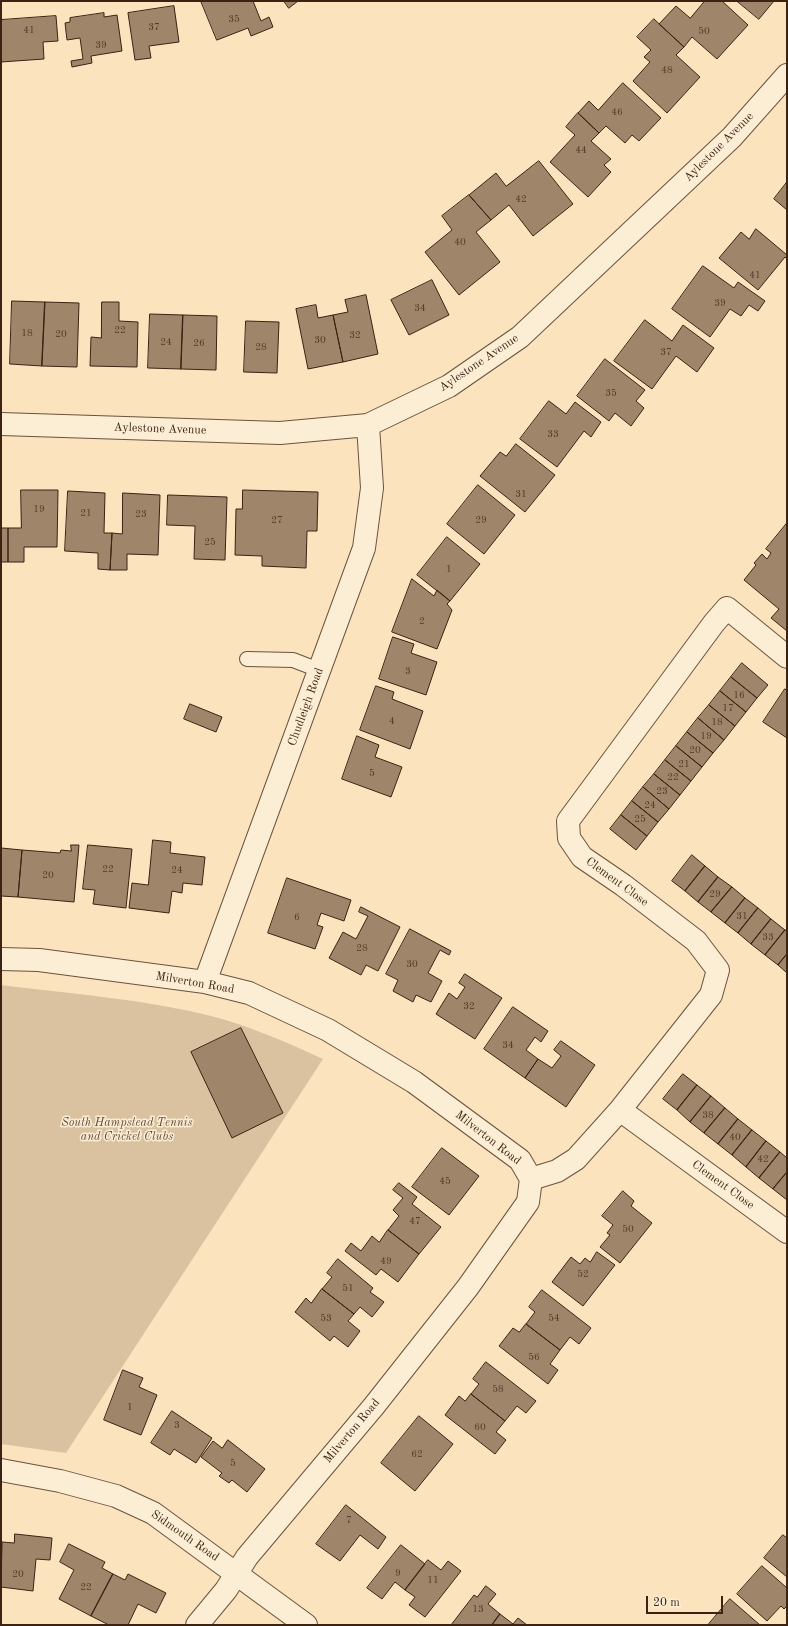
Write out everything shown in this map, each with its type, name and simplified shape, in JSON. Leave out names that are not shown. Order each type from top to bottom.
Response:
[{"type":"street","name":"Aylestone Avenue","points":[[1,424],[280,434],[368,425],[449,386],[520,337],[732,136],[787,75]]},
{"type":"street","name":"Chudleigh Road","points":[[205,982],[364,548],[372,488],[368,425]]},
{"type":"street","name":"Clement Close","points":[[531,1179],[557,1171],[576,1159],[620,1110],[711,995],[718,970],[696,941],[623,885],[582,857],[569,838],[568,820],[714,623],[727,608],[787,657]]},
{"type":"street","name":"Milverton Road","points":[[1,958],[39,960],[205,982],[249,993],[328,1030],[414,1082],[520,1160],[531,1179],[528,1202],[468,1287],[374,1406],[247,1557],[226,1590],[196,1625]]},
{"type":"street","name":"Clement Close","points":[[620,1110],[787,1232]]},
{"type":"street","name":"Sidmouth Road","points":[[1,1470],[60,1481],[116,1496],[153,1512],[306,1625]]},
{"type":"lane","points":[[247,659],[293,660],[319,670]]},
{"type":"green space","name":"South Hampstead Tennis and Cricket Clubs","points":[[1,985],[135,1001],[189,1011],[215,1017],[256,1030],[323,1059],[66,1453],[1,1444]]},
{"type":"building","points":[[201,1],[253,1],[261,21],[269,17],[273,27],[251,36],[248,28],[217,40]]},
{"type":"building","points":[[284,1],[298,1],[289,8]]},
{"type":"building","points":[[705,1],[722,1],[748,25],[717,59],[692,37],[684,47],[659,24],[676,6],[690,18]]},
{"type":"building","points":[[737,1],[774,1],[759,19]]},
{"type":"building","points":[[174,6],[179,42],[149,46],[151,58],[135,60],[128,13]]},
{"type":"building","points":[[104,13],[104,17],[117,15],[122,51],[91,56],[92,63],[72,67],[71,61],[83,59],[80,38],[67,40],[65,23],[70,22],[70,18]]},
{"type":"building","points":[[56,16],[58,41],[43,42],[44,59],[1,62],[1,20]]},
{"type":"building","points":[[654,19],[684,47],[676,55],[700,77],[667,113],[633,81],[650,62],[644,57],[651,50],[637,37]]},
{"type":"building","points":[[623,83],[661,118],[639,141],[632,135],[625,143],[606,126],[599,133],[578,113],[589,101],[598,110]]},
{"type":"building","points":[[578,113],[599,133],[591,141],[611,159],[604,165],[611,172],[588,197],[550,162],[575,135],[566,127]]},
{"type":"building","points":[[539,161],[573,204],[533,236],[509,205],[491,220],[469,195],[496,173],[506,186]]},
{"type":"building","points":[[787,182],[787,210],[774,199]]},
{"type":"building","points":[[469,195],[491,220],[476,232],[500,262],[459,295],[425,252],[452,230],[442,216]]},
{"type":"building","points":[[756,229],[787,255],[787,259],[785,257],[758,290],[719,258],[741,232],[749,239]]},
{"type":"building","points":[[703,266],[734,288],[738,282],[765,301],[758,311],[749,305],[741,316],[730,309],[710,337],[672,309]]},
{"type":"building","points":[[432,280],[449,315],[409,335],[391,300]]},
{"type":"building","points":[[366,295],[378,354],[343,362],[333,315],[348,312],[345,300]]},
{"type":"building","points":[[12,301],[45,302],[42,366],[10,364]]},
{"type":"building","points":[[45,302],[79,303],[77,367],[42,366]]},
{"type":"building","points":[[102,302],[119,302],[119,321],[138,322],[137,367],[90,366],[91,337],[101,338]]},
{"type":"building","points":[[316,305],[318,318],[333,315],[343,362],[308,369],[296,309]]},
{"type":"building","points":[[150,314],[183,315],[181,369],[148,368]]},
{"type":"building","points":[[183,315],[217,316],[216,370],[181,369]]},
{"type":"building","points":[[645,320],[672,341],[683,325],[714,348],[697,372],[676,356],[652,389],[614,361]]},
{"type":"building","points":[[246,321],[279,322],[277,373],[244,372]]},
{"type":"building","points":[[605,359],[645,390],[636,401],[644,408],[631,426],[615,413],[609,421],[577,396]]},
{"type":"building","points":[[549,401],[566,414],[575,402],[601,422],[591,437],[584,431],[557,467],[520,439]]},
{"type":"building","points":[[516,444],[555,475],[525,512],[480,476],[500,452],[506,456]]},
{"type":"building","points":[[478,485],[515,515],[484,554],[447,524]]},
{"type":"building","points":[[21,490],[58,490],[57,547],[24,547],[24,562],[8,562],[8,528],[21,528]]},
{"type":"building","points":[[243,490],[318,492],[317,531],[307,531],[306,568],[262,566],[262,556],[235,555],[236,509],[242,509]]},
{"type":"building","points":[[68,491],[105,493],[104,533],[112,533],[110,570],[98,569],[98,553],[65,551]]},
{"type":"building","points":[[123,493],[160,495],[158,555],[127,554],[127,570],[110,570],[112,533],[122,534]]},
{"type":"building","points":[[168,495],[227,497],[225,560],[194,559],[195,526],[167,525]]},
{"type":"building","points":[[787,523],[787,631],[771,618],[779,609],[744,580],[756,565],[754,563],[762,554],[767,559],[771,553],[766,549]]},
{"type":"building","points":[[1,528],[8,528],[8,562],[1,562]]},
{"type":"building","points":[[447,537],[480,564],[450,601],[417,575]]},
{"type":"building","points":[[412,579],[434,596],[437,590],[450,601],[447,604],[452,610],[437,649],[392,632]]},
{"type":"building","points":[[393,637],[414,644],[411,653],[437,662],[426,695],[379,679]]},
{"type":"building","points":[[742,663],[768,685],[757,698],[731,677]]},
{"type":"building","points":[[731,677],[757,698],[746,712],[720,691]]},
{"type":"building","points":[[376,686],[394,692],[392,699],[423,711],[410,749],[360,730]]},
{"type":"building","points":[[785,689],[787,691],[787,738],[763,722]]},
{"type":"building","points":[[720,691],[746,712],[735,726],[709,705]]},
{"type":"building","points":[[190,704],[222,717],[216,732],[184,719]]},
{"type":"building","points":[[709,705],[735,726],[724,740],[698,718]]},
{"type":"building","points":[[698,718],[724,740],[713,753],[687,732]]},
{"type":"building","points":[[687,732],[713,753],[702,767],[676,746]]},
{"type":"building","points":[[357,736],[379,745],[375,757],[402,767],[391,797],[342,779]]},
{"type":"building","points":[[676,746],[702,767],[691,781],[665,760]]},
{"type":"building","points":[[665,760],[691,781],[680,795],[654,774]]},
{"type":"building","points":[[654,774],[680,795],[669,809],[643,787]]},
{"type":"building","points":[[643,787],[669,809],[658,822],[632,801]]},
{"type":"building","points":[[632,801],[658,822],[647,836],[621,815]]},
{"type":"building","points":[[621,815],[647,836],[636,850],[610,829]]},
{"type":"building","points":[[153,840],[171,842],[170,853],[205,857],[202,885],[183,883],[182,893],[172,891],[169,913],[129,908],[132,883],[148,885]]},
{"type":"building","points":[[71,845],[79,845],[74,902],[18,897],[22,850],[60,853],[61,850],[71,851]]},
{"type":"building","points":[[88,845],[132,849],[126,908],[93,904],[95,890],[83,889]]},
{"type":"building","points":[[1,848],[22,850],[18,897],[1,896]]},
{"type":"building","points":[[692,855],[705,866],[685,891],[672,881]]},
{"type":"building","points":[[705,866],[718,877],[698,902],[685,891]]},
{"type":"building","points":[[718,877],[732,887],[711,912],[698,902]]},
{"type":"building","points":[[287,878],[351,900],[344,921],[321,913],[317,925],[323,927],[315,949],[268,933]]},
{"type":"building","points":[[732,887],[745,898],[725,923],[711,912]]},
{"type":"building","points":[[745,898],[758,908],[738,933],[725,923]]},
{"type":"building","points":[[361,907],[400,927],[378,971],[366,965],[361,975],[329,958],[343,932],[356,939],[368,916],[359,912]]},
{"type":"building","points":[[758,908],[771,919],[751,944],[738,933]]},
{"type":"building","points":[[771,919],[785,930],[765,955],[751,944]]},
{"type":"building","points":[[410,929],[451,951],[449,955],[440,950],[428,973],[442,981],[431,1002],[416,995],[413,1002],[393,991],[398,980],[386,974]]},
{"type":"building","points":[[785,930],[787,931],[787,954],[778,965],[765,955]]},
{"type":"building","points":[[787,954],[787,973],[778,965]]},
{"type":"building","points":[[465,974],[502,998],[475,1039],[436,1014],[449,993],[457,999],[465,987],[459,983]]},
{"type":"building","points":[[513,1007],[548,1031],[541,1042],[535,1037],[526,1050],[538,1059],[525,1078],[484,1049]]},
{"type":"building","points":[[241,1028],[283,1113],[232,1138],[191,1052]]},
{"type":"building","points":[[561,1041],[595,1065],[566,1107],[525,1078],[538,1059],[552,1068],[561,1056],[554,1050]]},
{"type":"building","points":[[683,1074],[697,1085],[677,1110],[663,1099]]},
{"type":"building","points":[[697,1085],[711,1096],[690,1122],[677,1110]]},
{"type":"building","points":[[711,1096],[725,1108],[704,1133],[690,1122]]},
{"type":"building","points":[[725,1108],[738,1119],[718,1144],[704,1133]]},
{"type":"building","points":[[738,1119],[752,1130],[732,1155],[718,1144]]},
{"type":"building","points":[[752,1130],[766,1141],[746,1167],[732,1155]]},
{"type":"building","points":[[766,1141],[780,1152],[759,1178],[746,1167]]},
{"type":"building","points":[[442,1148],[479,1176],[449,1215],[412,1187]]},
{"type":"building","points":[[780,1152],[787,1158],[787,1172],[773,1189],[759,1178]]},
{"type":"building","points":[[787,1172],[787,1200],[773,1189]]},
{"type":"building","points":[[399,1183],[417,1197],[412,1204],[441,1227],[419,1254],[388,1230],[399,1216],[393,1210],[403,1198],[393,1190]]},
{"type":"building","points":[[623,1191],[634,1201],[631,1206],[652,1223],[620,1263],[600,1247],[610,1235],[607,1233],[613,1225],[602,1216]]},
{"type":"building","points":[[388,1230],[419,1254],[398,1282],[381,1269],[376,1275],[345,1251],[351,1243],[361,1251],[372,1236],[379,1242]]},
{"type":"building","points":[[597,1252],[615,1265],[583,1306],[552,1282],[571,1257],[580,1264],[585,1258],[590,1262]]},
{"type":"building","points":[[338,1259],[373,1288],[370,1292],[384,1302],[372,1317],[360,1307],[354,1314],[322,1289],[332,1277],[327,1273]]},
{"type":"building","points":[[322,1289],[354,1314],[348,1321],[360,1331],[348,1347],[334,1336],[330,1341],[295,1312],[306,1298],[311,1303]]},
{"type":"building","points":[[542,1290],[591,1328],[579,1344],[570,1337],[560,1350],[526,1324],[535,1312],[529,1307]]},
{"type":"building","points":[[526,1324],[560,1350],[550,1364],[558,1370],[548,1384],[499,1346],[513,1328],[519,1332]]},
{"type":"building","points":[[486,1362],[536,1401],[526,1413],[517,1406],[505,1421],[471,1394],[479,1384],[473,1379]]},
{"type":"building","points":[[123,1370],[143,1378],[139,1387],[157,1395],[141,1435],[104,1420]]},
{"type":"building","points":[[471,1394],[505,1421],[496,1432],[506,1440],[495,1454],[445,1415],[459,1396],[465,1401]]},
{"type":"building","points":[[172,1411],[212,1438],[196,1463],[174,1449],[170,1455],[151,1443]]},
{"type":"building","points":[[419,1416],[453,1444],[415,1491],[381,1463]]},
{"type":"building","points":[[228,1440],[265,1469],[247,1492],[232,1480],[229,1483],[219,1476],[222,1473],[201,1457],[213,1441],[222,1448]]},
{"type":"building","points":[[346,1505],[386,1537],[378,1549],[360,1535],[340,1561],[316,1544]]},
{"type":"building","points":[[15,1534],[52,1538],[50,1560],[36,1559],[33,1591],[1,1587],[2,1542],[14,1543]]},
{"type":"building","points":[[783,1535],[787,1538],[787,1577],[764,1558]]},
{"type":"building","points":[[69,1544],[105,1562],[102,1568],[113,1574],[91,1616],[59,1599],[74,1570],[60,1562]]},
{"type":"building","points":[[401,1545],[425,1564],[405,1590],[395,1582],[382,1599],[367,1588]]},
{"type":"building","points":[[428,1560],[441,1570],[448,1561],[461,1571],[425,1617],[409,1605],[415,1597],[405,1590]]},
{"type":"building","points":[[762,1566],[787,1588],[787,1606],[784,1609],[781,1606],[767,1621],[737,1594]]},
{"type":"building","points":[[113,1574],[125,1580],[128,1574],[166,1593],[156,1613],[138,1604],[128,1625],[109,1625],[91,1616]]},
{"type":"building","points":[[486,1586],[496,1594],[488,1604],[500,1614],[492,1625],[451,1625],[474,1595],[477,1597]]},
{"type":"building","points":[[730,1599],[760,1625],[708,1625]]},
{"type":"building","points":[[500,1614],[513,1624],[518,1618],[527,1625],[492,1625]]}]
